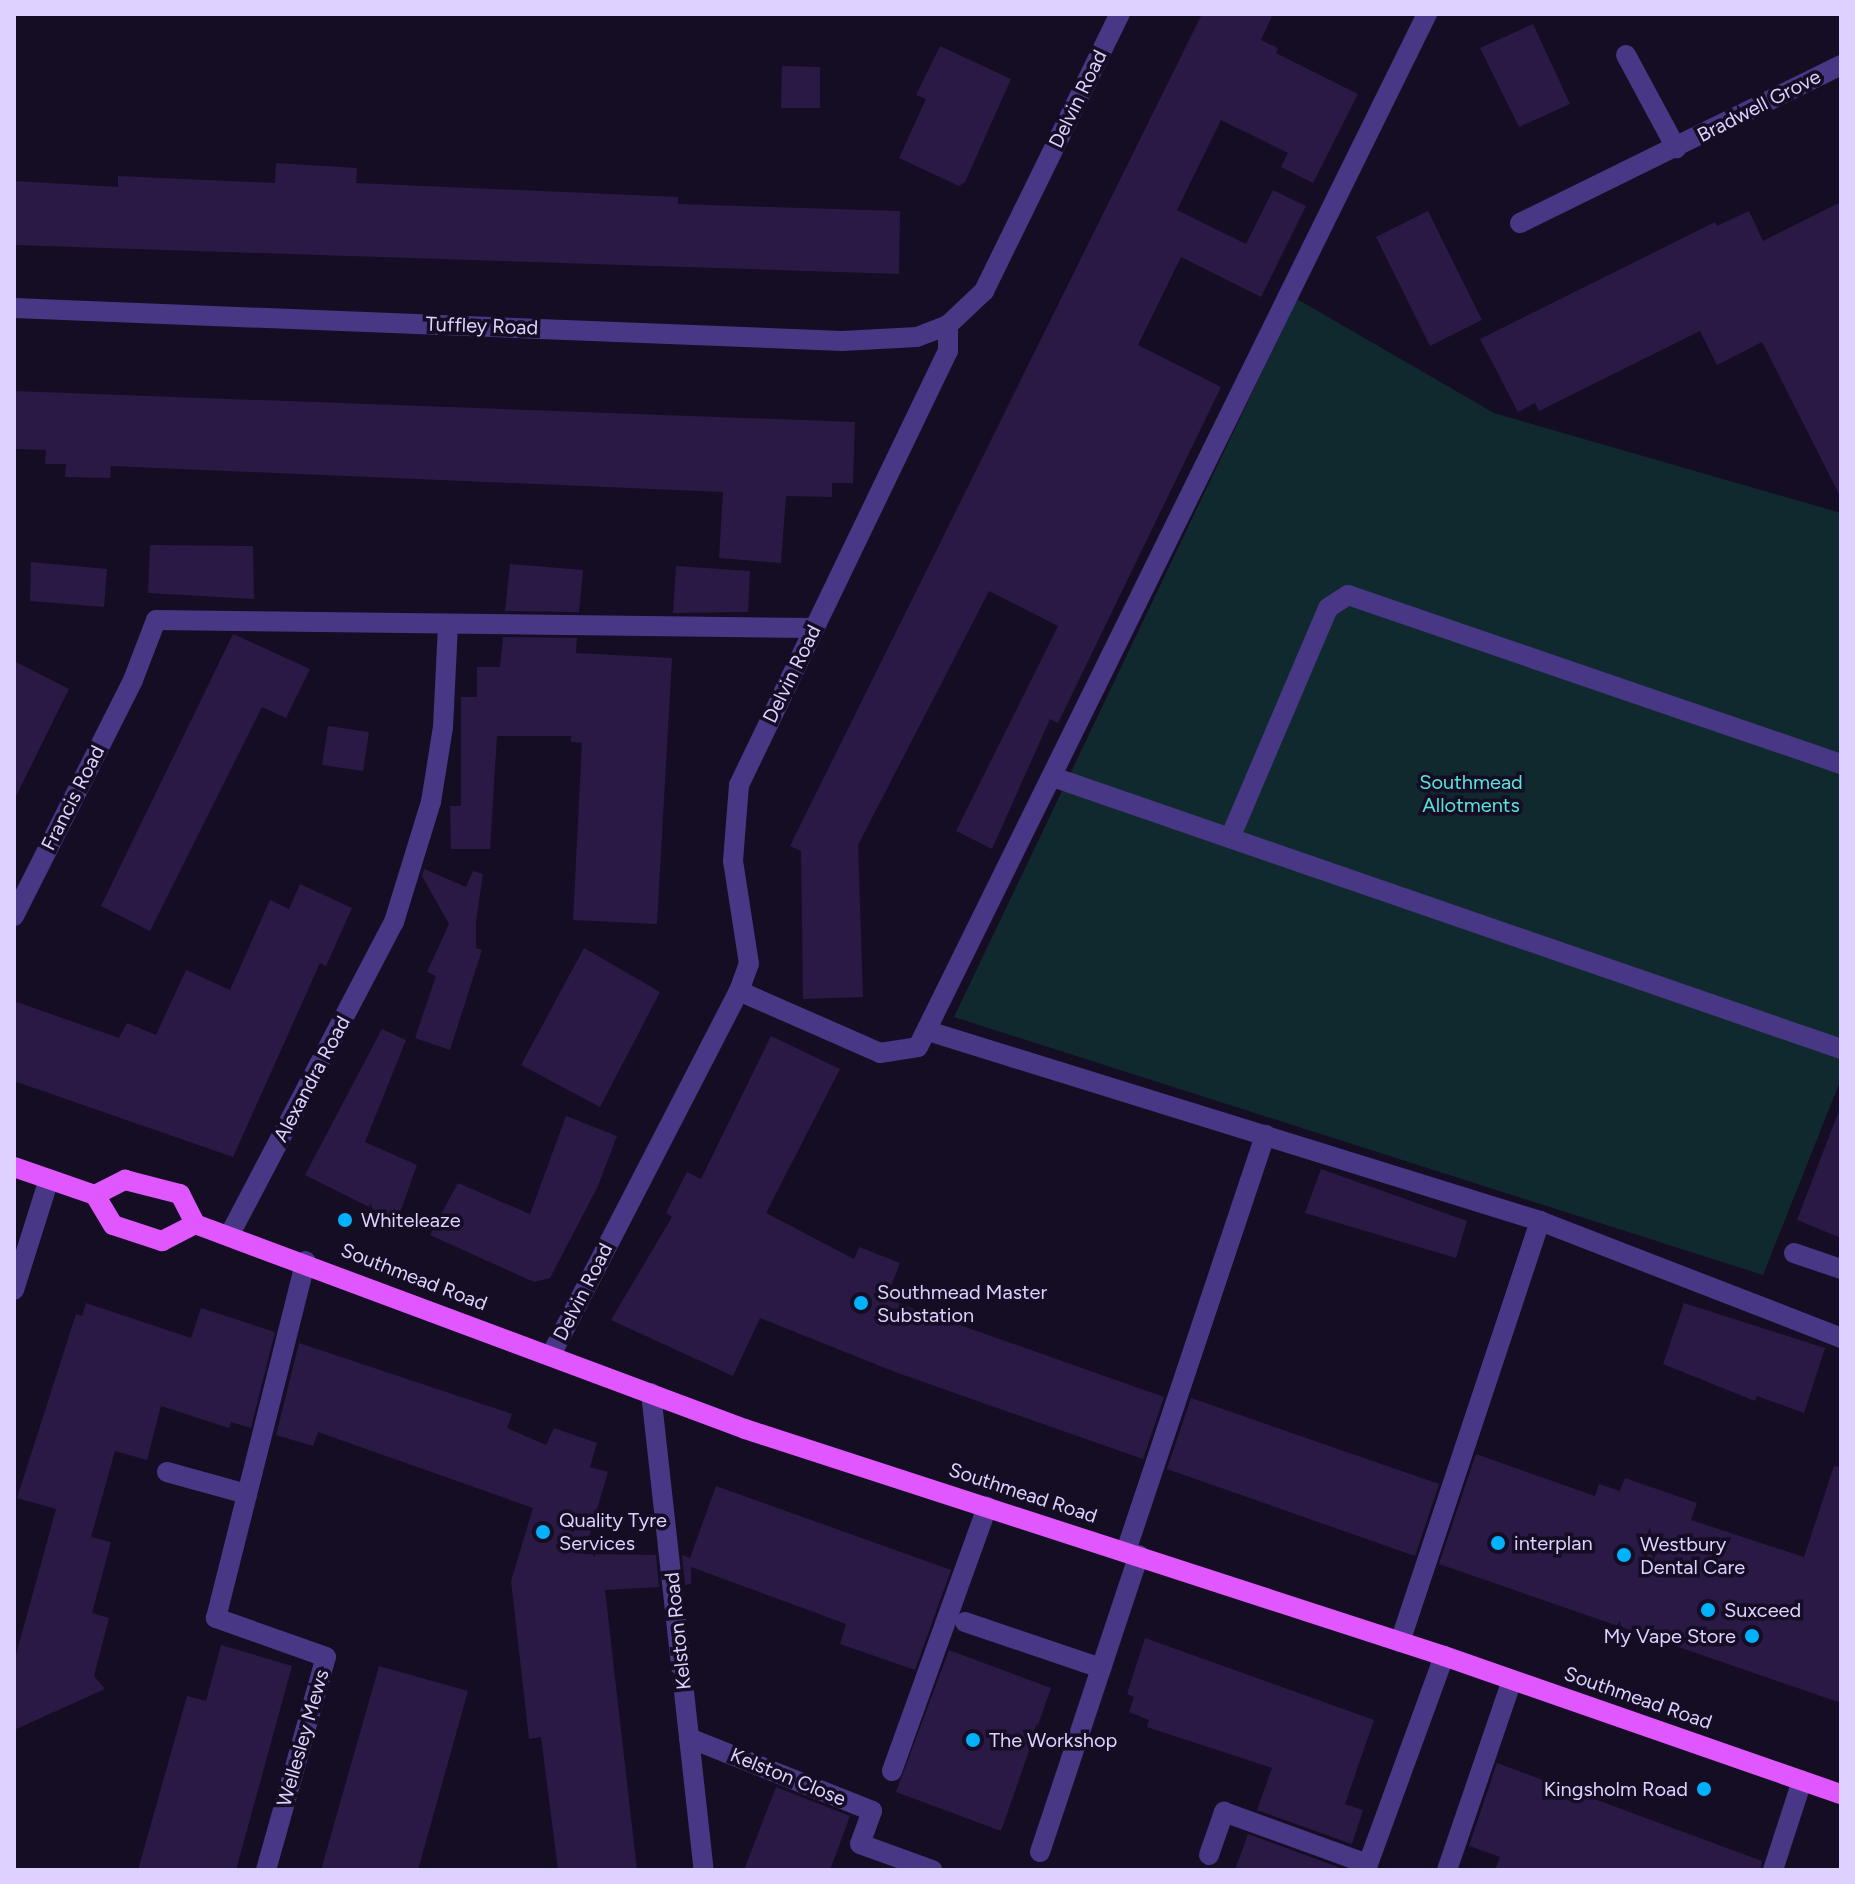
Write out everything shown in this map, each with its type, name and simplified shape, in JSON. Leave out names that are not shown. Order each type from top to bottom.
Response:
[{"type":"main road","points":[[14,1167],[95,1195],[113,1225],[162,1241],[195,1224],[180,1194],[125,1180],[95,1195]]},
{"type":"main road","name":"Southmead Road","points":[[195,1224],[306,1261],[745,1429],[1444,1656],[1841,1794]]},
{"type":"street","name":"Delvin Road","points":[[551,1355],[739,991],[749,964],[733,861],[739,785],[948,351],[948,325],[984,291],[1120,14]]},
{"type":"street","points":[[739,991],[880,1053],[918,1047],[1427,14]]},
{"type":"street","name":"Bradwell Grove","points":[[1626,55],[1676,148]]},
{"type":"street","name":"Bradwell Grove","points":[[1520,223],[1841,65]]},
{"type":"street","name":"Tuffley Road","points":[[14,308],[842,341],[917,337],[948,325]]},
{"type":"street","points":[[1230,838],[1328,608],[1343,595],[1355,595],[1841,764]]},
{"type":"street","name":"Francis Road","points":[[14,916],[133,680],[156,620],[448,625]]},
{"type":"street","points":[[448,625],[815,628]]},
{"type":"street","name":"Alexandra Road","points":[[229,1236],[394,922],[431,802],[443,727],[448,625]]},
{"type":"street","points":[[1053,777],[1841,1049]]},
{"type":"street","points":[[928,1031],[1540,1221],[1841,1338]]},
{"type":"street","points":[[1040,1852],[1101,1668],[1133,1553],[1265,1135]]},
{"type":"street","points":[[14,1290],[49,1179]]},
{"type":"street","points":[[1400,1642],[1540,1221]]},
{"type":"street","points":[[1794,1253],[1841,1269]]},
{"type":"street","name":"Wellesley Mews","points":[[266,1870],[326,1657],[216,1618],[306,1261]]},
{"type":"street","name":"Kelston Road","points":[[651,1393],[704,1870]]},
{"type":"street","points":[[167,1472],[247,1494]]},
{"type":"street","points":[[892,1771],[987,1507]]},
{"type":"street","points":[[965,1622],[1101,1668]]},
{"type":"street","points":[[1209,1855],[1224,1812],[1368,1864],[1444,1656]]},
{"type":"street","points":[[1447,1870],[1512,1680]]},
{"type":"street","name":"Kelston Close","points":[[689,1738],[872,1811],[860,1844],[932,1870]]},
{"type":"street","points":[[1773,1870],[1802,1781]]},
{"type":"green space","name":"Southmead Allotments","points":[[1297,299],[1494,413],[1841,513],[1841,1079],[1763,1275],[954,1017]]},
{"type":"building","points":[[1202,14],[1273,14],[1261,40],[1278,48],[1276,53],[1358,94],[1313,183],[1281,167],[1288,153],[1221,120],[1177,210],[1246,244],[1273,190],[1306,206],[1261,297],[1181,257],[1138,345],[1221,387],[1058,723],[1050,719],[992,849],[956,831],[1058,626],[989,591],[858,845],[863,997],[803,999],[801,851],[790,846]]},
{"type":"building","points":[[1533,24],[1570,104],[1519,127],[1480,48]]},
{"type":"building","points":[[940,46],[1011,79],[965,182],[959,186],[899,158],[926,99],[916,95]]},
{"type":"building","points":[[782,66],[820,67],[820,108],[781,108]]},
{"type":"building","points":[[276,163],[357,168],[356,183],[678,197],[678,204],[900,211],[899,274],[14,245],[14,181],[118,187],[118,176],[275,183]]},
{"type":"building","points":[[1841,202],[1841,498],[1762,342],[1717,365],[1700,331],[1539,411],[1535,403],[1518,412],[1480,339],[1715,222],[1717,226],[1749,211],[1763,241]]},
{"type":"building","points":[[1428,211],[1482,320],[1430,346],[1376,237]]},
{"type":"building","points":[[14,391],[855,422],[853,483],[832,483],[832,497],[786,496],[781,563],[719,558],[723,492],[111,466],[110,478],[65,477],[66,464],[45,464],[46,450],[14,449]]},
{"type":"building","points":[[150,545],[253,546],[254,599],[148,593]]},
{"type":"building","points":[[31,562],[107,569],[104,607],[30,601]]},
{"type":"building","points":[[510,564],[583,570],[579,612],[505,611]]},
{"type":"building","points":[[676,566],[750,571],[748,612],[673,613]]},
{"type":"building","points":[[233,634],[310,669],[286,718],[262,707],[150,931],[101,906]]},
{"type":"building","points":[[503,637],[577,638],[576,653],[672,658],[657,924],[573,920],[582,743],[571,742],[571,736],[497,736],[490,849],[451,849],[450,806],[461,806],[461,697],[477,697],[477,667],[500,667]]},
{"type":"building","points":[[14,661],[69,689],[14,800]]},
{"type":"building","points":[[328,726],[369,732],[363,771],[322,765]]},
{"type":"building","points":[[424,869],[466,887],[473,871],[483,874],[476,921],[476,948],[482,950],[450,1050],[415,1038],[436,976],[427,972],[449,924],[422,876]]},
{"type":"building","points":[[300,884],[352,908],[326,966],[320,963],[233,1157],[14,1081],[14,1001],[119,1038],[127,1023],[156,1035],[186,970],[230,990],[270,900],[289,909]]},
{"type":"building","points":[[584,948],[660,992],[600,1107],[521,1065]]},
{"type":"building","points":[[382,1029],[406,1040],[365,1142],[417,1165],[397,1221],[305,1175]]},
{"type":"building","points":[[771,1036],[840,1069],[766,1213],[854,1259],[859,1247],[900,1263],[886,1299],[1164,1397],[1143,1459],[895,1372],[760,1318],[733,1376],[611,1320],[672,1217],[666,1213],[687,1172],[701,1179]]},
{"type":"building","points":[[1838,1113],[1841,1114],[1841,1238],[1797,1220]]},
{"type":"building","points":[[566,1116],[617,1136],[598,1186],[550,1278],[534,1282],[430,1235],[458,1183],[530,1214]]},
{"type":"building","points":[[1321,1169],[1467,1221],[1456,1258],[1305,1213]]},
{"type":"building","points":[[86,1303],[191,1338],[201,1308],[275,1332],[251,1428],[231,1422],[229,1428],[161,1406],[147,1460],[115,1451],[91,1537],[111,1542],[92,1613],[109,1618],[94,1676],[105,1689],[14,1730],[14,1662],[56,1509],[17,1498],[76,1314],[82,1316]]},
{"type":"building","points":[[1684,1303],[1825,1348],[1804,1413],[1757,1396],[1755,1401],[1663,1364]]},
{"type":"building","points":[[299,1343],[512,1414],[507,1428],[546,1445],[554,1428],[597,1443],[590,1467],[608,1472],[584,1554],[656,1555],[659,1587],[605,1590],[637,1870],[558,1870],[541,1737],[529,1739],[511,1581],[533,1508],[318,1432],[313,1446],[276,1435]]},
{"type":"building","points":[[1191,1398],[1439,1484],[1415,1556],[1167,1469]]},
{"type":"building","points":[[1476,1454],[1595,1496],[1599,1484],[1620,1491],[1625,1478],[1697,1503],[1691,1520],[1804,1557],[1834,1466],[1841,1467],[1841,1703],[1439,1564]]},
{"type":"building","points":[[716,1486],[951,1570],[915,1670],[840,1644],[846,1624],[792,1604],[691,1567],[691,1584],[685,1585],[682,1555],[690,1558]]},
{"type":"building","points":[[1145,1638],[1374,1720],[1345,1804],[1363,1810],[1352,1844],[1257,1810],[1272,1768],[1147,1727],[1149,1720],[1129,1712],[1134,1697],[1127,1694]]},
{"type":"building","points":[[221,1645],[292,1666],[236,1870],[138,1870],[187,1696],[206,1701]]},
{"type":"building","name":"The Workshop","points":[[949,1650],[1051,1688],[1001,1831],[896,1792]]},
{"type":"building","points":[[379,1666],[468,1691],[418,1870],[321,1870]]},
{"type":"building","points":[[1497,1763],[1762,1861],[1760,1870],[1495,1870],[1500,1857],[1469,1846]]},
{"type":"building","points":[[776,1787],[850,1816],[830,1870],[744,1870]]},
{"type":"building","points":[[1248,1834],[1343,1869],[1343,1870],[1235,1870]]},
{"type":"place","name":"Whiteleaze","points":[[345,1220]]},
{"type":"place","name":"Southmead Master Substation","points":[[861,1303]]},
{"type":"place","name":"Quality Tyre Services","points":[[543,1532]]},
{"type":"place","name":"interplan","points":[[1498,1543]]},
{"type":"place","name":"Westbury Dental Care","points":[[1624,1555]]},
{"type":"place","name":"Suxceed","points":[[1708,1610]]},
{"type":"place","name":"My Vape Store","points":[[1752,1636]]},
{"type":"place","name":"The Workshop","points":[[973,1740]]},
{"type":"place","name":"Kingsholm Road","points":[[1704,1789]]}]
